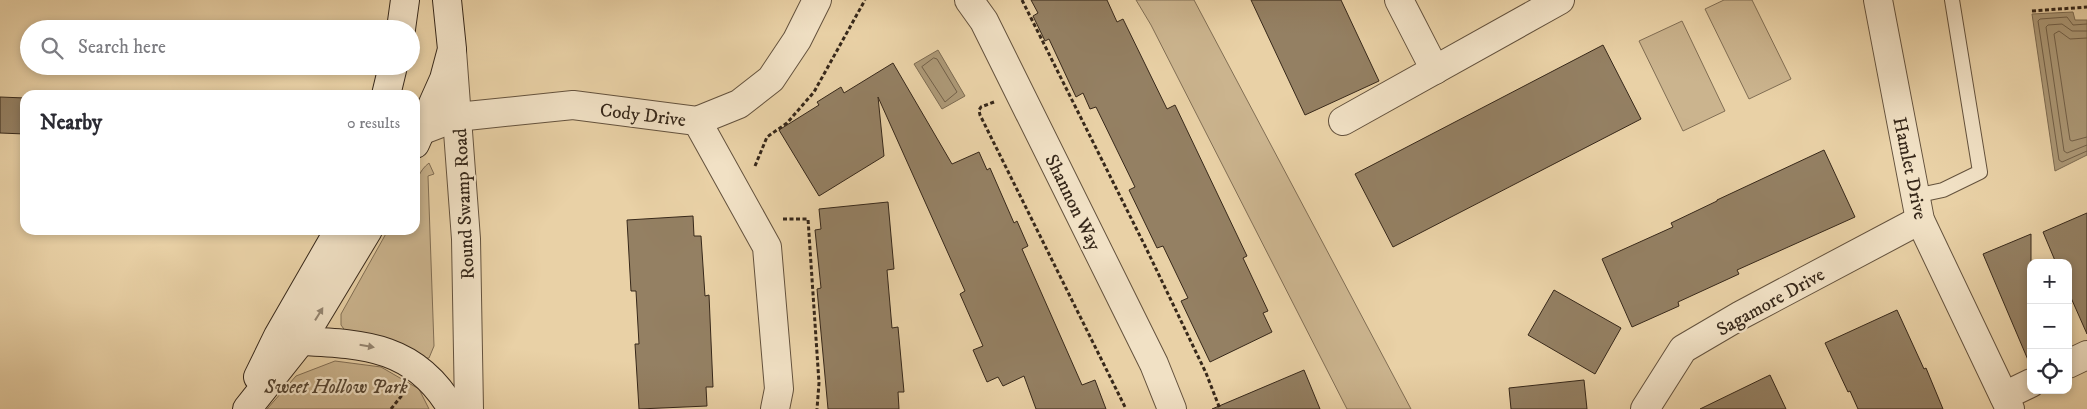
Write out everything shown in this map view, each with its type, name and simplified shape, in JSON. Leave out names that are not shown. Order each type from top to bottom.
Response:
[{"type":"street","points":[[402,20],[405,0]]},
{"type":"street","name":"Round Swamp Road","points":[[447,0],[466,248],[470,409]]},
{"type":"street","name":"Cody Drive","points":[[420,134],[457,117],[573,105],[698,121],[739,104],[771,79],[797,40],[817,0]]},
{"type":"street","name":"Shannon Way","points":[[969,0],[984,21],[1154,364],[1172,409]]},
{"type":"street","points":[[1399,0],[1435,70]]},
{"type":"street","points":[[1343,121],[1560,0]]},
{"type":"street","name":"Hamlet Drive","points":[[1878,0],[1917,208],[2007,403]]},
{"type":"street","points":[[420,129],[444,79],[452,50]]},
{"type":"street","points":[[387,90],[391,75]]},
{"type":"street","points":[[698,121],[767,247],[779,388],[775,409]]},
{"type":"street","name":"Sagamore Drive","points":[[1645,409],[1683,349],[1917,208]]},
{"type":"street","points":[[242,409],[278,336],[336,235]]},
{"type":"street","points":[[247,409],[301,341],[365,235]]},
{"type":"street","points":[[301,341],[358,345],[393,354],[422,372],[433,383],[452,409]]},
{"type":"street","points":[[2072,362],[2087,355]]},
{"type":"street","points":[[2007,403],[2027,386]]},
{"type":"lane","points":[[1917,208],[1944,190],[1980,172],[1952,0]]},
{"type":"path","points":[[752,173],[767,137],[787,123],[814,92],[864,0]]},
{"type":"path","points":[[1022,0],[1206,373],[1220,409]]},
{"type":"path","points":[[2032,12],[2087,7]]},
{"type":"path","points":[[997,98],[994,102],[981,107],[979,110],[980,115],[1126,409]]},
{"type":"path","points":[[777,219],[808,219],[819,383],[817,409]]},
{"type":"green space","points":[[1136,0],[1194,0],[1411,409],[1347,409],[1151,25]]},
{"type":"green space","points":[[1724,0],[1752,0],[1791,79],[1749,99],[1705,9]]},
{"type":"green space","points":[[1682,21],[1725,111],[1683,131],[1639,41]]},
{"type":"green space","points":[[429,163],[434,174],[428,176],[434,346],[429,358],[420,359],[346,332],[341,325],[341,314],[385,235],[420,235],[420,174]]},
{"type":"green space","name":"Sweet Hollow Park","points":[[335,361],[381,367],[419,389],[429,409],[267,409],[296,376]]},
{"type":"water","points":[[2073,12],[2075,20],[2087,20],[2087,155],[2055,171],[2032,14]]},
{"type":"water","points":[[938,50],[965,96],[942,109],[914,64]]},
{"type":"building","points":[[1031,0],[1107,0],[1117,22],[1123,19],[1167,109],[1175,105],[1247,256],[1243,258],[1268,311],[1263,313],[1272,332],[1210,362],[1181,301],[1188,298],[1163,246],[1157,248],[1129,190],[1135,187],[1096,107],[1090,109],[1083,93],[1076,97],[1049,39],[1045,41],[1033,16],[1038,13]]},
{"type":"building","points":[[1251,0],[1341,0],[1379,81],[1305,115]]},
{"type":"building","points":[[1603,45],[1641,119],[1393,247],[1355,174]]},
{"type":"building","points":[[893,63],[952,164],[979,152],[987,170],[990,168],[1014,223],[1017,221],[1028,246],[1022,249],[1082,385],[1095,380],[1106,409],[1036,409],[1024,376],[1003,386],[998,377],[987,382],[973,350],[983,346],[960,294],[965,291],[878,97],[884,156],[819,196],[779,130],[819,105],[817,102],[841,87],[844,93]]},
{"type":"building","points":[[0,97],[20,98],[20,134],[0,133]]},
{"type":"building","points":[[1824,150],[1855,217],[1737,270],[1739,274],[1678,302],[1679,306],[1632,327],[1602,259],[1673,227],[1671,223]]},
{"type":"building","points":[[888,202],[894,269],[887,270],[892,328],[898,327],[904,392],[898,392],[899,409],[828,409],[817,289],[821,288],[815,230],[821,229],[819,209]]},
{"type":"building","points":[[2087,213],[2087,334],[2072,300],[2072,259],[2054,259],[2043,232]]},
{"type":"building","points":[[693,216],[694,236],[701,236],[705,296],[709,295],[713,387],[706,387],[707,406],[639,409],[635,344],[639,344],[636,291],[631,291],[627,220]]},
{"type":"building","points":[[2031,234],[2031,259],[2027,259],[2027,358],[1983,254]]},
{"type":"building","points":[[1554,290],[1621,328],[1595,374],[1528,335]]},
{"type":"building","points":[[1897,310],[1924,369],[1926,368],[1943,409],[1858,409],[1825,343]]},
{"type":"building","points":[[1304,370],[1320,409],[1212,409]]},
{"type":"building","points":[[1770,375],[1786,409],[1700,409]]},
{"type":"building","points":[[1584,380],[1587,409],[1511,409],[1509,388]]}]
